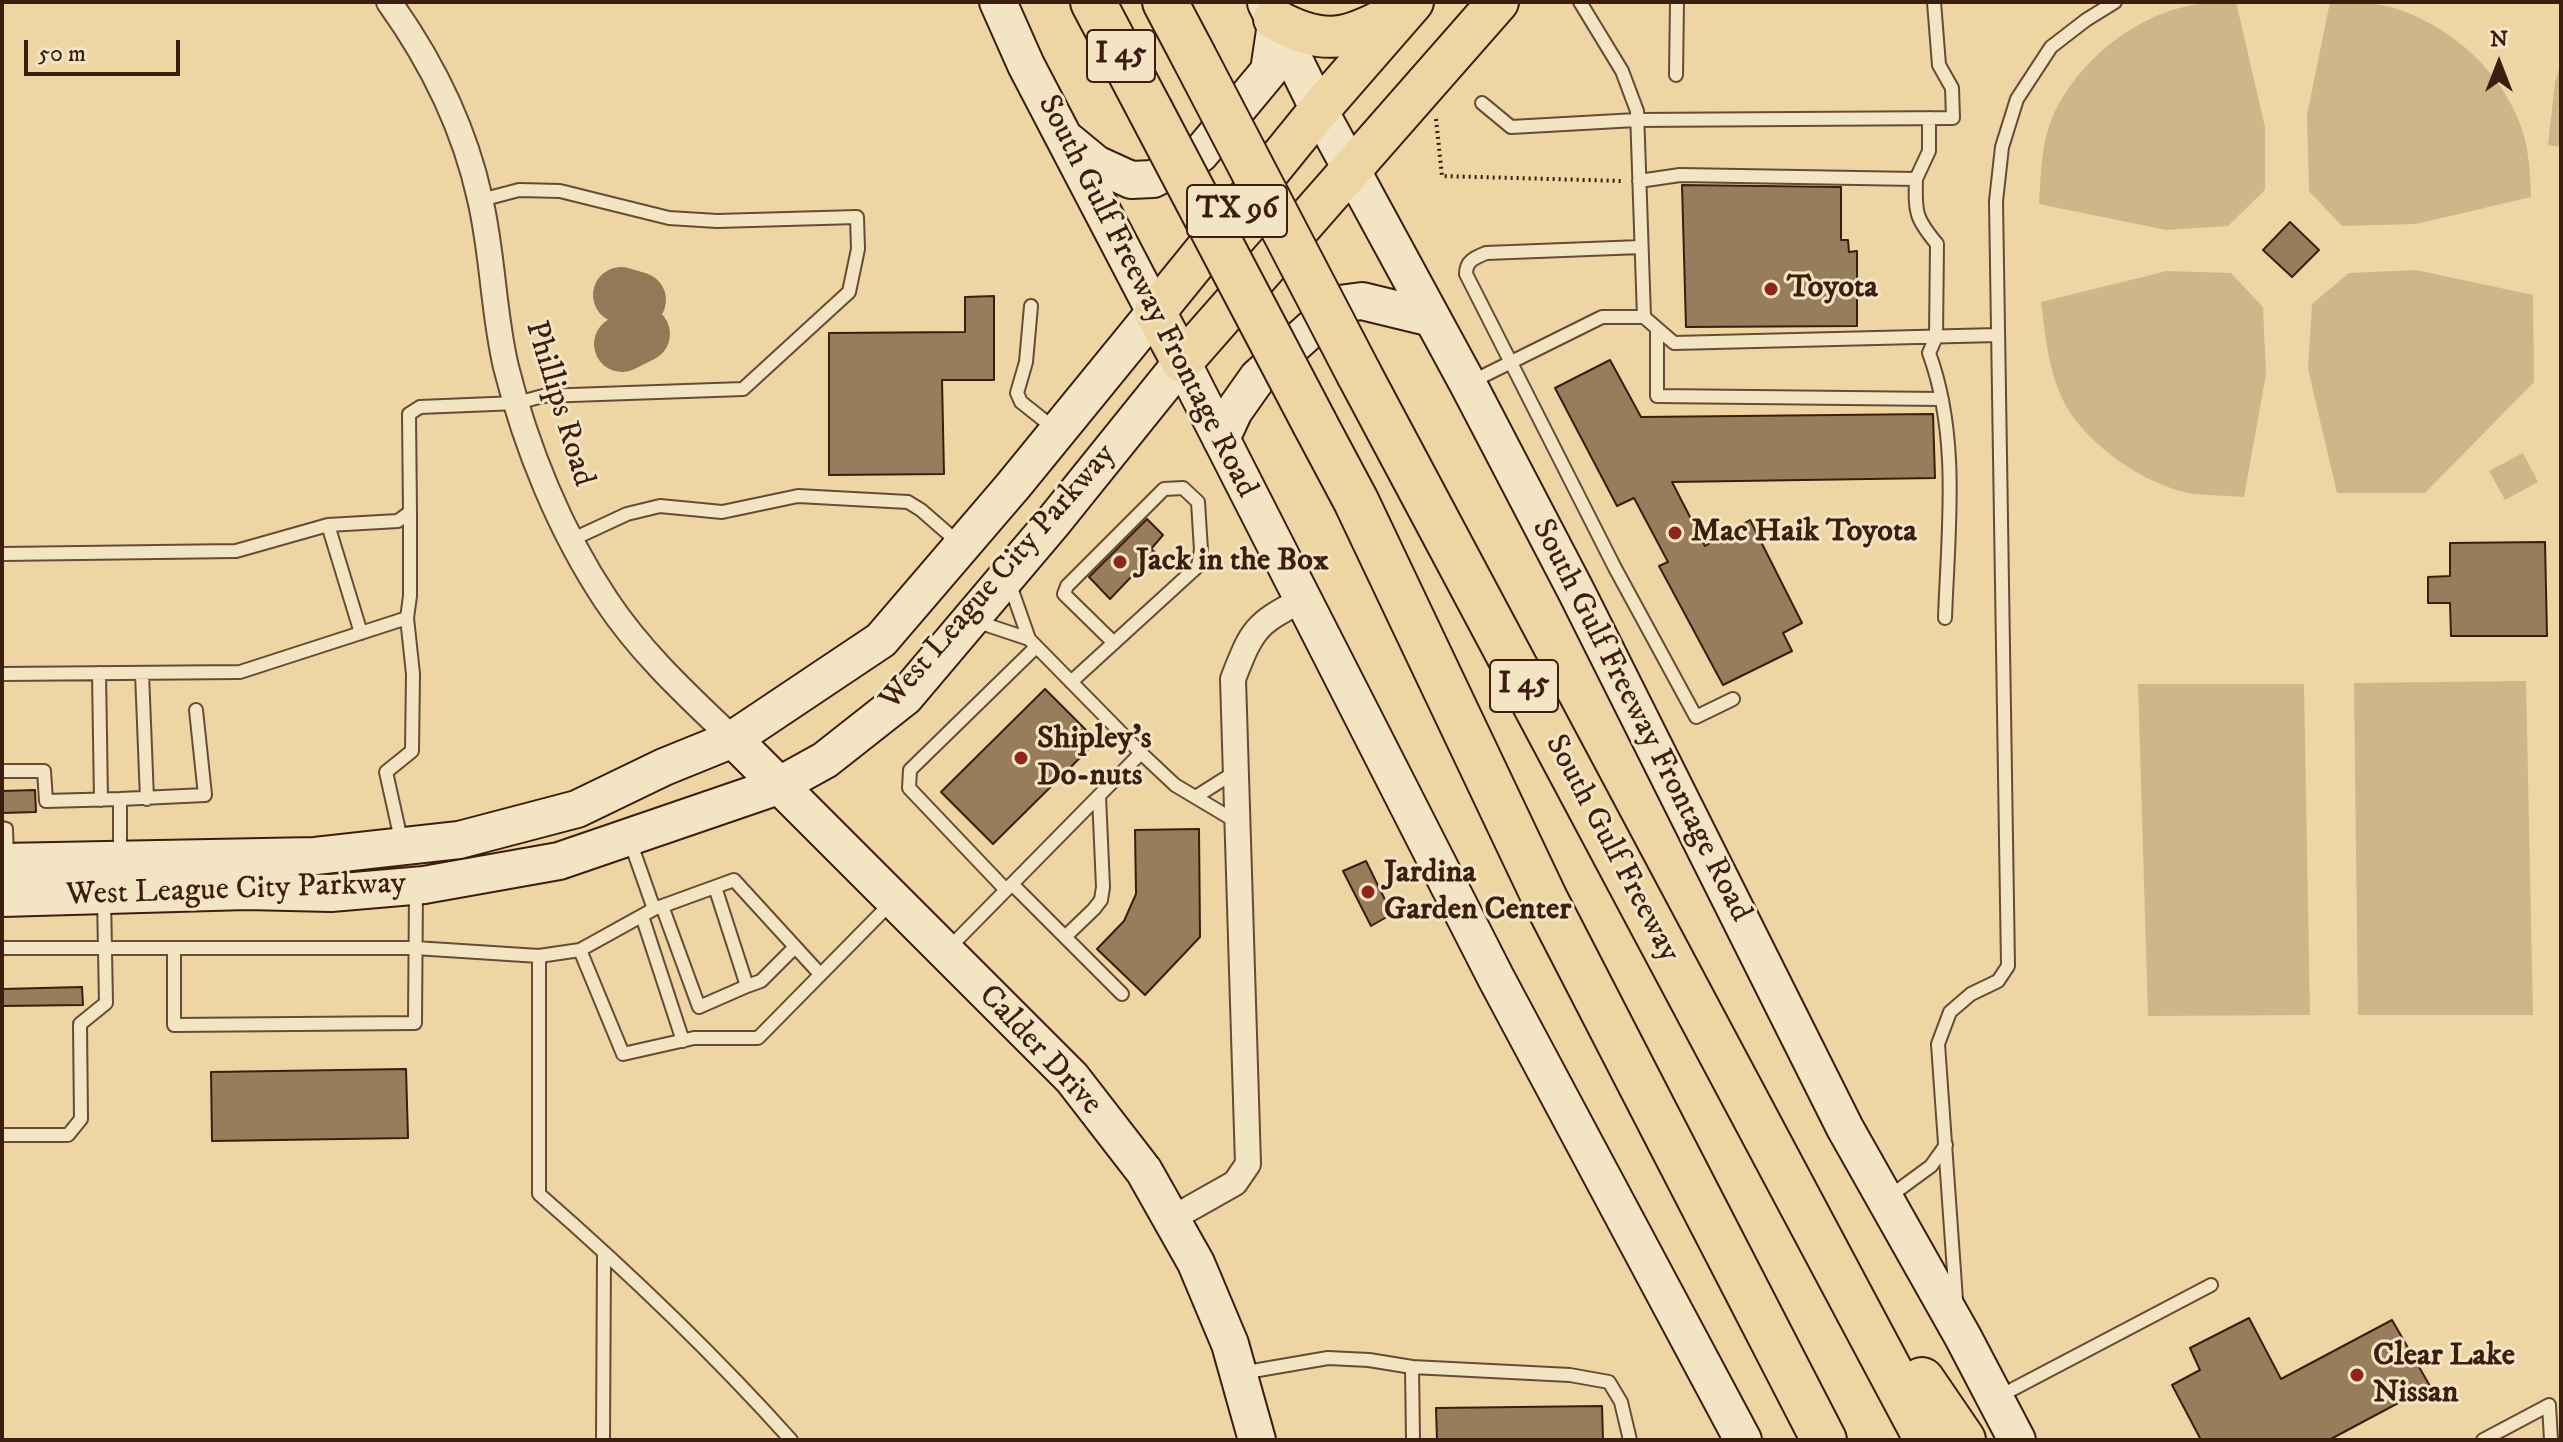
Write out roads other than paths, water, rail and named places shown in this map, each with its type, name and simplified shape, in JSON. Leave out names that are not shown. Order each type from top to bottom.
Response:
[{"type":"highway","name":"I 45","points":[[1093,2],[1356,501],[1545,899],[1824,1440]]},
{"type":"highway","name":"South Gulf Freeway","points":[[1165,2],[1359,374],[1927,1440]]},
{"type":"highway","points":[[1492,787],[1560,970],[1793,1440]]},
{"type":"highway","points":[[1690,997],[1757,1068],[1912,1364],[1963,1440]]},
{"type":"main road","name":"South Gulf Freeway Frontage Road","points":[[998,2],[1064,138],[1182,362],[1496,978],[1743,1440]]},
{"type":"main road","name":"West League City Parkway","points":[[2,898],[247,891],[331,893],[416,886],[559,861],[778,786],[825,760],[905,697],[1182,362],[1498,2]]},
{"type":"main road","points":[[1272,15],[1293,30],[1323,37],[1361,33],[1412,3]]},
{"type":"main road","name":"West League City Parkway","points":[[4,850],[120,860],[315,856],[459,840],[577,809],[664,767],[733,739],[881,640],[1057,431],[1319,110],[1412,3]]},
{"type":"main road","name":"South Gulf Freeway Frontage Road","points":[[1272,15],[1319,110],[1576,591],[1845,1128],[1958,1328],[2017,1440]]},
{"type":"main road","points":[[1064,138],[1096,164],[1131,180],[1153,179],[1200,154],[1269,71],[1272,15]]},
{"type":"main road","points":[[1221,439],[1234,411],[1258,377],[1339,304],[1362,301],[1432,318]]},
{"type":"main road","name":"Calder Drive","points":[[733,739],[1072,1078],[1144,1171],[1173,1218],[1230,1344],[1252,1435]]},
{"type":"street","name":"Phillips Road","points":[[389,2],[421,48],[464,140],[481,200],[506,366],[531,448],[571,540],[606,601],[665,674],[733,739]]},
{"type":"street","points":[[1173,1218],[1235,1183],[1248,1164],[1233,679],[1249,637],[1270,616],[1302,600]]},
{"type":"lane","points":[[1580,2],[1622,71],[1637,111],[1644,317],[1657,330],[1674,343],[1998,335]]},
{"type":"lane","points":[[1676,75],[1677,2]]},
{"type":"lane","points":[[1482,103],[1511,127],[1636,120],[1953,118],[1952,88],[1939,65],[1934,2]]},
{"type":"lane","points":[[1958,1328],[1938,1044],[1950,1012],[1971,994],[1998,981],[2008,966],[1996,201],[2002,147],[2017,99],[2051,47],[2115,2]]},
{"type":"lane","points":[[1929,118],[1929,151],[1916,179],[1915,211],[1924,229],[1937,244],[1936,337],[1929,353],[1941,384],[1950,466],[1945,618]]},
{"type":"lane","points":[[1639,181],[1680,175],[1916,179]]},
{"type":"lane","points":[[402,847],[386,772],[412,751],[413,674],[407,618],[410,596],[409,414],[420,407],[517,403],[543,396],[743,389],[849,292],[858,249],[857,217],[717,221],[669,218],[560,191],[519,190],[481,200]]},
{"type":"lane","points":[[1641,247],[1486,253],[1472,259],[1466,266],[1466,274],[1615,568],[1696,717],[1733,699]]},
{"type":"lane","points":[[1031,306],[1026,362],[1017,393],[1021,402],[1057,431]]},
{"type":"lane","points":[[1468,384],[1602,317],[1644,317]]},
{"type":"lane","points":[[1657,330],[1657,396],[1942,399]]},
{"type":"lane","points":[[1071,682],[1114,643],[1198,566],[1201,550],[1198,502],[1183,488],[1164,489],[1067,586],[1064,594],[1114,643]]},
{"type":"lane","points":[[571,540],[627,514],[660,506],[722,512],[798,496],[908,502],[962,545]]},
{"type":"lane","points":[[2,554],[236,551],[328,525],[398,521],[410,512]]},
{"type":"lane","points":[[328,525],[361,633]]},
{"type":"lane","points":[[1007,577],[1033,643],[1175,785],[1237,822]]},
{"type":"lane","points":[[2,674],[240,672],[407,618]]},
{"type":"lane","points":[[971,620],[1033,643]]},
{"type":"lane","points":[[1033,643],[910,770],[909,788],[1122,994]]},
{"type":"lane","points":[[99,673],[101,800]]},
{"type":"lane","points":[[142,673],[147,799]]},
{"type":"lane","points":[[2,771],[44,771],[46,801],[205,795],[196,710]]},
{"type":"lane","points":[[945,952],[1141,753]]},
{"type":"lane","points":[[1197,796],[1235,772]]},
{"type":"lane","points":[[1065,937],[1101,900],[1099,796]]},
{"type":"lane","points":[[120,799],[120,860]]},
{"type":"lane","points":[[629,838],[699,1007],[761,981],[795,947]]},
{"type":"lane","points":[[2,948],[415,948],[539,956],[580,950],[658,908],[734,880],[820,974]]},
{"type":"lane","points":[[174,949],[174,1025],[415,1023],[416,886]]},
{"type":"lane","points":[[715,887],[747,986]]},
{"type":"lane","points":[[2,1135],[68,1135],[81,1119],[80,1024],[106,1003],[104,894]]},
{"type":"lane","points":[[580,950],[623,1054],[683,1041],[758,1038],[894,901]]},
{"type":"lane","points":[[642,916],[683,1041]]},
{"type":"lane","points":[[539,956],[539,1194],[755,1399],[791,1440]]},
{"type":"lane","points":[[1885,1199],[1931,1166],[1946,1145]]},
{"type":"lane","points":[[603,1440],[604,1253]]},
{"type":"lane","points":[[1995,1399],[2211,1285]]},
{"type":"lane","points":[[1237,1374],[1328,1358],[1412,1367],[1570,1375],[1609,1382],[1621,1402],[1630,1440]]},
{"type":"lane","points":[[1412,1367],[1413,1440]]},
{"type":"lane","points":[[2483,1440],[2549,1405],[2551,1440]]},
{"type":"lane","points":[[2511,1426],[2511,1440]]},
{"type":"place","name":"Toyota","points":[[1771,289]]},
{"type":"place","name":"Mac Haik Toyota","points":[[1675,533]]},
{"type":"place","name":"Jack in the Box","points":[[1120,562]]},
{"type":"place","name":"Shipley's Do-nuts","points":[[1021,758]]},
{"type":"place","name":"Jardina Garden Center","points":[[1368,892]]},
{"type":"place","name":"Clear Lake Nissan","points":[[2357,1375]]}]
